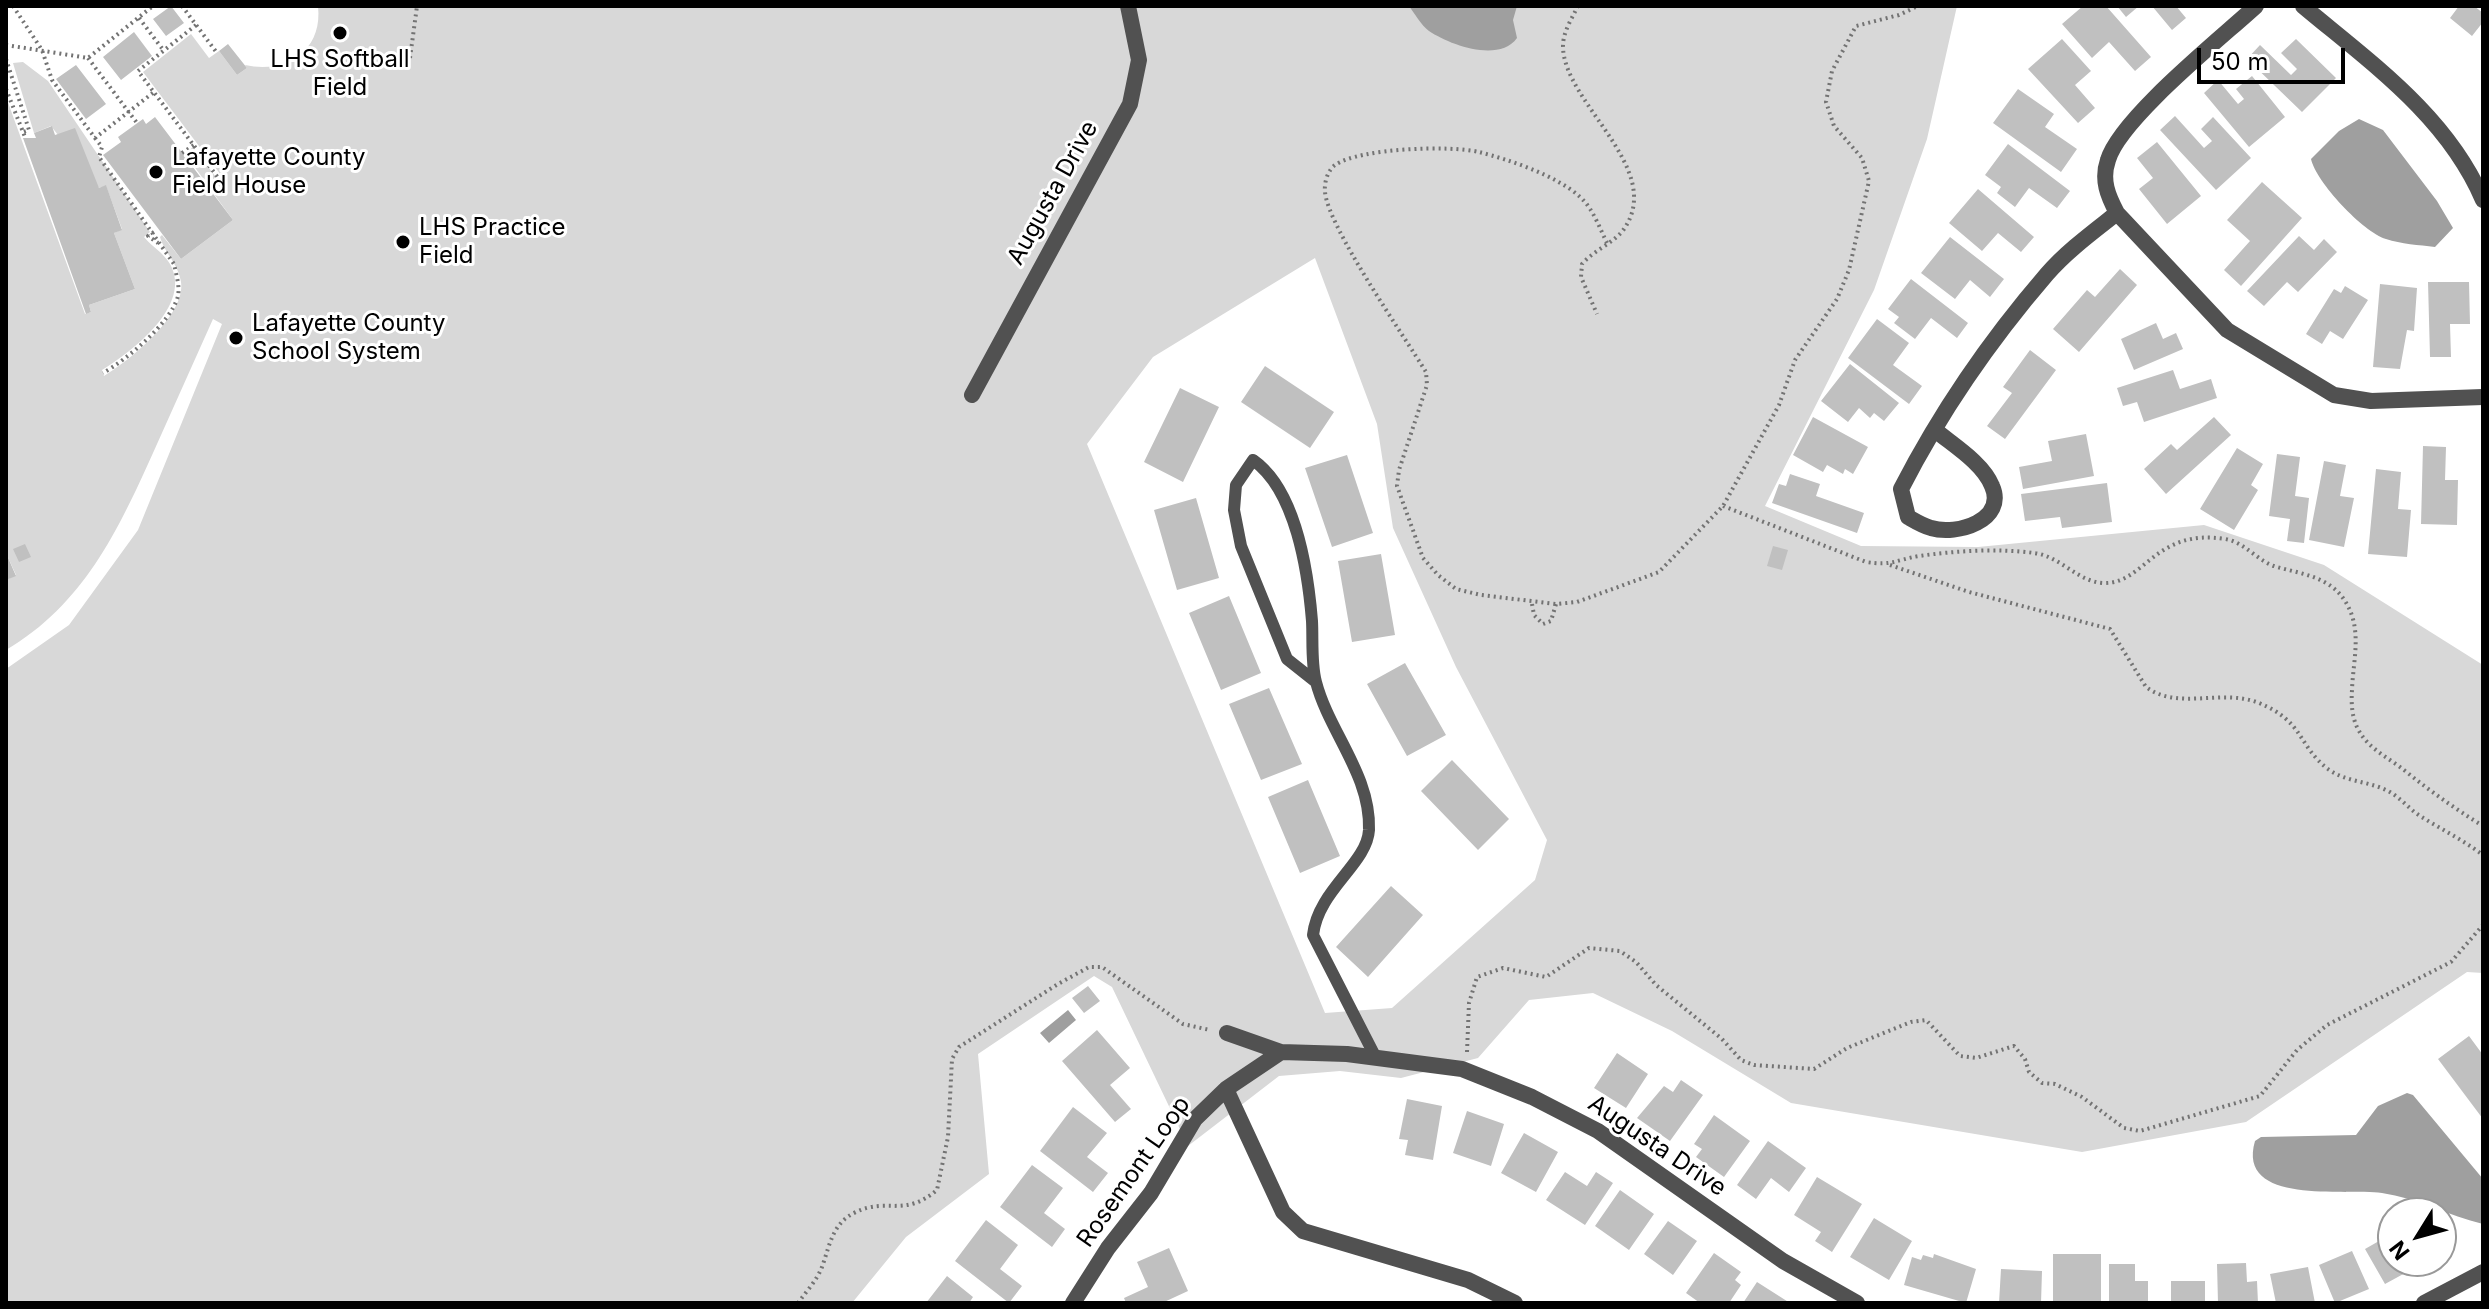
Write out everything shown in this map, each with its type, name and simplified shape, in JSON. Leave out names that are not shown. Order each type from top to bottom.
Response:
[{"type":"street","name":"Augusta Drive","points":[[972,395],[1130,104],[1139,60],[1128,6]]},
{"type":"street","points":[[2256,6],[2148,105],[2116,141],[2105,175],[2106,191],[2117,213],[2227,330],[2334,395],[2371,401],[2483,397]]},
{"type":"street","points":[[2303,6],[2418,104],[2450,140],[2483,200]]},
{"type":"street","points":[[1935,430],[1987,475],[1993,488],[1996,500],[1992,510],[1987,518],[1969,527],[1930,528],[1908,517],[1902,503],[1901,489],[1935,430],[1962,386],[2048,273],[2117,213]]},
{"type":"street","name":"Augusta Drive","points":[[1227,1033],[1281,1052],[1376,1058],[1462,1069],[1532,1097],[1598,1131],[1783,1261],[1857,1303]]},
{"type":"street","name":"Rosemont Loop","points":[[1076,1302],[1108,1248],[1151,1193],[1195,1119],[1226,1089],[1281,1052]]},
{"type":"street","points":[[1226,1089],[1283,1212],[1303,1231],[1468,1280],[1515,1303]]},
{"type":"street","points":[[2424,1303],[2483,1272]]},
{"type":"lane","points":[[1316,682],[1287,659],[1241,546],[1234,510],[1236,485],[1253,460],[1265,468],[1280,491],[1299,540],[1311,606],[1316,682],[1367,803],[1369,833],[1358,856],[1315,915],[1313,935],[1376,1058]]},
{"type":"path","points":[[13,6],[42,50],[52,80],[102,147],[99,157],[156,233],[148,236],[158,243],[174,264],[178,295],[171,311],[123,362],[103,373]]},
{"type":"path","points":[[88,58],[153,6]]},
{"type":"path","points":[[182,6],[217,53]]},
{"type":"path","points":[[410,58],[417,6]]},
{"type":"path","points":[[1578,6],[1563,43],[1565,69],[1613,139],[1633,194],[1632,211],[1624,230],[1582,264],[1581,277],[1597,314]]},
{"type":"path","points":[[1607,243],[1590,208],[1578,195],[1519,166],[1479,152],[1454,148],[1379,153],[1348,159],[1333,166],[1327,175],[1325,193],[1341,234],[1426,372],[1427,385],[1399,470],[1397,486],[1423,558],[1456,589],[1532,604],[1577,602],[1648,578],[1670,561],[1723,506],[1779,405],[1795,360],[1837,299],[1849,270],[1869,181],[1862,158],[1829,115],[1826,102],[1832,71],[1856,26],[1899,15],[1918,6]]},
{"type":"path","points":[[139,18],[164,51]]},
{"type":"path","points":[[196,25],[138,71],[222,183],[211,192]]},
{"type":"path","points":[[6,45],[88,58],[137,123]]},
{"type":"path","points":[[6,59],[29,130],[24,135],[6,89]]},
{"type":"path","points":[[95,138],[154,92]]},
{"type":"path","points":[[182,153],[194,145]]},
{"type":"path","points":[[1723,506],[1866,562],[1890,565],[1969,592],[2110,629],[2146,687],[2154,693],[2175,699],[2234,696],[2279,712],[2293,722],[2316,758],[2328,769],[2341,777],[2389,791],[2420,816],[2483,855]]},
{"type":"path","points":[[1890,565],[1918,556],[2032,552],[2054,557],[2089,581],[2105,583],[2118,581],[2166,546],[2185,539],[2230,540],[2263,563],[2306,573],[2335,589],[2354,619],[2356,645],[2352,714],[2358,731],[2368,745],[2422,787],[2483,826]]},
{"type":"path","points":[[1532,604],[1534,615],[1543,624],[1551,621],[1556,604]]},
{"type":"path","points":[[1462,1069],[1470,1029],[1469,1003],[1477,977],[1503,968],[1546,977],[1578,953],[1603,947],[1620,951],[1636,962],[1656,985],[1722,1039],[1741,1060],[1754,1065],[1814,1069],[1847,1048],[1911,1022],[1926,1020],[1960,1056],[1976,1058],[2014,1046],[2020,1051],[2029,1072],[2042,1083],[2055,1084],[2100,1108],[2124,1128],[2140,1131],[2260,1096],[2297,1050],[2327,1025],[2451,962],[2483,925]]},
{"type":"path","points":[[798,1303],[821,1269],[834,1230],[843,1221],[867,1208],[917,1205],[937,1190],[948,1137],[952,1059],[959,1047],[1058,984],[1089,967],[1102,967],[1183,1024],[1227,1033]]},
{"type":"shaded area","points":[[318,6],[1957,6],[1927,139],[1874,290],[1765,506],[1861,546],[1978,547],[2204,525],[2324,565],[2483,665],[2483,973],[2467,972],[2246,1122],[2082,1152],[1791,1103],[1672,1031],[1593,993],[1529,1000],[1478,1058],[1401,1078],[1340,1071],[1279,1076],[1188,1146],[1112,987],[1094,976],[978,1054],[989,1174],[906,1237],[852,1303],[6,1303],[6,669],[69,625],[138,530],[222,324],[213,319],[140,482],[95,564],[57,611],[6,650],[6,580],[16,575],[6,553],[6,97],[85,314],[91,312],[89,305],[135,289],[114,233],[122,229],[106,186],[99,188],[51,126],[34,133],[13,63],[23,62],[48,81],[150,232],[144,237],[170,264],[175,280],[167,311],[143,339],[102,370],[104,376],[154,336],[175,308],[181,282],[160,237],[162,235],[181,259],[233,220],[214,194],[227,183],[143,72],[191,34],[209,58],[219,51],[237,75],[247,68],[245,65],[274,66],[298,56],[308,47],[318,22]],"holes":[[[1315,258],[1377,424],[1393,528],[1456,667],[1547,840],[1535,880],[1392,1008],[1325,1013],[1087,444],[1153,357]]]},
{"type":"shaded area","points":[[1409,6],[1517,6],[1513,20],[1517,38],[1499,49],[1461,46],[1429,31]]},
{"type":"shaded area","points":[[2359,119],[2383,130],[2437,201],[2453,228],[2435,247],[2386,239],[2365,227],[2331,193],[2315,169],[2311,159],[2339,131]]},
{"type":"shaded area","points":[[193,147],[219,181],[210,188],[185,154]]},
{"type":"shaded area","points":[[1068,1010],[1076,1020],[1049,1043],[1040,1033]]},
{"type":"shaded area","points":[[2407,1093],[2413,1095],[2483,1179],[2483,1224],[2457,1216],[2457,1197],[2401,1197],[2382,1193],[2298,1190],[2277,1185],[2262,1176],[2253,1162],[2255,1141],[2261,1137],[2356,1135],[2378,1106]]},
{"type":"building","points":[[171,6],[184,23],[166,36],[153,19]]},
{"type":"building","points":[[2083,6],[2106,6],[2151,57],[2135,71],[2109,42],[2092,58],[2062,24]]},
{"type":"building","points":[[2117,6],[2139,6],[2126,17]]},
{"type":"building","points":[[2152,6],[2176,6],[2186,18],[2172,30]]},
{"type":"building","points":[[2459,6],[2474,6],[2483,13],[2483,22],[2472,36],[2450,18]]},
{"type":"building","points":[[134,32],[152,56],[121,80],[103,57]]},
{"type":"building","points":[[2062,39],[2091,71],[2075,85],[2095,108],[2078,123],[2028,69]]},
{"type":"building","points":[[2296,39],[2336,78],[2302,112],[2247,59],[2260,45],[2291,75],[2297,69],[2281,53]]},
{"type":"building","points":[[228,44],[247,68],[237,75],[219,51]]},
{"type":"building","points":[[76,65],[106,104],[86,119],[56,79]]},
{"type":"building","points":[[2252,76],[2285,117],[2249,147],[2204,93],[2218,80],[2238,104],[2244,99],[2236,89]]},
{"type":"building","points":[[2018,89],[2054,114],[2045,127],[2077,149],[2061,172],[1993,123]]},
{"type":"building","points":[[2175,116],[2204,148],[2212,141],[2201,129],[2213,117],[2251,158],[2216,190],[2160,130]]},
{"type":"building","name":"Lafayette County Field House","points":[[155,117],[233,220],[181,259],[103,155],[121,142],[118,137],[143,119],[146,124]]},
{"type":"building","points":[[52,126],[55,135],[75,128],[99,188],[106,185],[122,230],[114,233],[135,289],[89,305],[91,312],[86,314],[23,138],[36,138],[34,133]]},
{"type":"building","points":[[2157,142],[2201,196],[2167,224],[2139,189],[2153,178],[2137,158]]},
{"type":"building","points":[[2008,144],[2070,191],[2057,208],[2029,188],[2015,207],[1997,193],[2001,187],[1985,175]]},
{"type":"building","points":[[2262,182],[2302,218],[2241,286],[2224,270],[2250,241],[2227,220]]},
{"type":"building","points":[[1978,189],[2034,237],[2021,252],[1998,233],[1982,251],[1949,223]]},
{"type":"building","points":[[2299,236],[2314,250],[2324,239],[2337,252],[2298,292],[2287,282],[2264,306],[2247,291]]},
{"type":"building","points":[[1950,237],[2004,279],[1990,297],[1970,280],[1955,299],[1921,273]]},
{"type":"building","points":[[2120,269],[2137,285],[2079,352],[2053,329],[2087,290],[2095,297]]},
{"type":"building","points":[[1911,279],[1968,323],[1957,338],[1931,318],[1915,339],[1894,323],[1899,317],[1888,309]]},
{"type":"building","points":[[2428,282],[2469,282],[2470,324],[2450,324],[2451,357],[2430,357]]},
{"type":"building","points":[[2380,284],[2417,288],[2414,331],[2407,330],[2400,369],[2373,367]]},
{"type":"building","points":[[2345,286],[2368,300],[2343,339],[2330,331],[2322,344],[2306,334],[2334,289],[2341,293]]},
{"type":"building","points":[[1877,319],[1909,343],[1893,365],[1922,386],[1909,404],[1848,358]]},
{"type":"building","points":[[2156,323],[2163,339],[2176,333],[2183,349],[2134,370],[2121,339]]},
{"type":"building","points":[[2030,350],[2056,370],[2005,439],[1987,426],[2012,393],[2003,387]]},
{"type":"building","points":[[1850,364],[1899,403],[1884,421],[1874,413],[1870,418],[1859,408],[1848,422],[1821,401]]},
{"type":"building","points":[[1265,366],[1334,412],[1310,448],[1241,402]]},
{"type":"building","points":[[2173,370],[2180,389],[2211,379],[2217,398],[2144,422],[2137,402],[2123,406],[2117,388]]},
{"type":"building","points":[[1180,388],[1219,407],[1183,482],[1144,462]]},
{"type":"building","points":[[1813,417],[1868,447],[1853,474],[1845,469],[1843,474],[1827,465],[1823,472],[1793,455]]},
{"type":"building","points":[[2214,417],[2231,435],[2166,494],[2144,469],[2171,444],[2177,450]]},
{"type":"building","points":[[2086,434],[2094,476],[2023,489],[2019,467],[2052,461],[2048,441]]},
{"type":"building","points":[[2423,446],[2446,447],[2445,480],[2458,480],[2457,525],[2421,524]]},
{"type":"building","points":[[2237,448],[2263,464],[2251,485],[2258,490],[2234,530],[2200,509]]},
{"type":"building","points":[[2277,454],[2300,457],[2295,496],[2309,498],[2304,543],[2287,541],[2290,519],[2269,516]]},
{"type":"building","points":[[1347,455],[1373,533],[1332,547],[1305,468]]},
{"type":"building","points":[[2324,461],[2346,465],[2340,496],[2354,498],[2344,547],[2309,540]]},
{"type":"building","points":[[2376,469],[2401,472],[2398,509],[2411,510],[2407,557],[2368,554]]},
{"type":"building","points":[[1790,474],[1820,484],[1816,496],[1864,513],[1857,533],[1772,503],[1779,484],[1786,486]]},
{"type":"building","points":[[2107,483],[2112,522],[2062,528],[2060,517],[2025,521],[2021,494]]},
{"type":"building","points":[[1196,498],[1219,578],[1177,590],[1154,510]]},
{"type":"building","points":[[25,544],[31,557],[19,562],[13,549]]},
{"type":"building","points":[[1773,546],[1788,550],[1782,570],[1767,566]]},
{"type":"building","points":[[6,553],[16,576],[6,580]]},
{"type":"building","points":[[1381,554],[1395,635],[1352,642],[1338,561]]},
{"type":"building","points":[[1229,596],[1261,673],[1221,690],[1189,613]]},
{"type":"building","points":[[1405,663],[1446,735],[1407,756],[1367,684]]},
{"type":"building","points":[[1269,688],[1302,764],[1261,780],[1229,704]]},
{"type":"building","points":[[1452,760],[1509,819],[1478,850],[1421,791]]},
{"type":"building","points":[[1308,780],[1340,856],[1300,873],[1268,797]]},
{"type":"building","points":[[1391,886],[1423,915],[1368,977],[1336,947]]},
{"type":"building","points":[[1088,986],[1100,1001],[1084,1013],[1072,998]]},
{"type":"building","points":[[1097,1030],[1130,1068],[1110,1085],[1131,1109],[1115,1122],[1062,1061]]},
{"type":"building","points":[[2469,1036],[2483,1055],[2483,1119],[2438,1059]]},
{"type":"building","points":[[1617,1053],[1648,1074],[1626,1108],[1594,1088]]},
{"type":"building","points":[[1681,1080],[1703,1095],[1670,1141],[1637,1118],[1664,1086],[1673,1092]]},
{"type":"building","points":[[1407,1099],[1442,1106],[1433,1160],[1405,1155],[1408,1140],[1399,1139]]},
{"type":"building","points":[[1073,1107],[1107,1133],[1087,1157],[1108,1173],[1093,1192],[1040,1151]]},
{"type":"building","points":[[1467,1111],[1504,1124],[1491,1166],[1453,1153]]},
{"type":"building","points":[[1714,1115],[1750,1141],[1724,1177],[1696,1157],[1702,1149],[1694,1144]]},
{"type":"building","points":[[1524,1133],[1558,1152],[1536,1192],[1501,1173]]},
{"type":"building","points":[[1768,1141],[1806,1168],[1789,1192],[1771,1178],[1756,1199],[1737,1185]]},
{"type":"building","points":[[1032,1165],[1063,1188],[1044,1213],[1065,1229],[1052,1247],[1000,1207]]},
{"type":"building","points":[[1565,1172],[1587,1186],[1596,1172],[1613,1183],[1585,1225],[1546,1200]]},
{"type":"building","points":[[1817,1177],[1862,1204],[1832,1252],[1815,1241],[1821,1232],[1794,1215]]},
{"type":"building","points":[[1620,1190],[1654,1214],[1629,1250],[1595,1226]]},
{"type":"building","points":[[1874,1218],[1912,1241],[1889,1280],[1850,1257]]},
{"type":"building","points":[[986,1220],[1018,1245],[1000,1269],[1022,1286],[1009,1303],[955,1261]]},
{"type":"building","points":[[1668,1221],[1697,1241],[1673,1275],[1644,1254]]},
{"type":"building","points":[[2377,1242],[2377,1270],[2365,1249]]},
{"type":"building","points":[[1169,1248],[1188,1291],[1162,1303],[1126,1303],[1124,1298],[1148,1287],[1137,1262]]},
{"type":"building","points":[[2352,1251],[2369,1289],[2335,1303],[2319,1265]]},
{"type":"building","points":[[1714,1253],[1741,1272],[1735,1280],[1741,1285],[1729,1303],[1700,1303],[1686,1293]]},
{"type":"building","points":[[1934,1254],[1976,1269],[1966,1303],[1904,1285],[1912,1257],[1921,1260],[1923,1255],[1933,1258]]},
{"type":"building","points":[[2053,1254],[2101,1254],[2101,1303],[2053,1303]]},
{"type":"building","points":[[2246,1263],[2247,1282],[2257,1281],[2258,1303],[2218,1303],[2217,1264]]},
{"type":"building","points":[[2109,1264],[2135,1264],[2135,1281],[2148,1281],[2148,1303],[2109,1303]]},
{"type":"building","points":[[2308,1267],[2315,1303],[2276,1303],[2270,1274]]},
{"type":"building","points":[[2001,1269],[2042,1271],[2041,1303],[1999,1303]]},
{"type":"building","points":[[947,1276],[973,1297],[969,1303],[926,1303]]},
{"type":"building","points":[[2381,1277],[2398,1277],[2385,1284]]},
{"type":"building","points":[[2171,1281],[2205,1281],[2205,1303],[2171,1303]]},
{"type":"building","points":[[1757,1282],[1790,1303],[1743,1303]]},
{"type":"place","name":"LHS Softball Field","points":[[340,33]]},
{"type":"place","name":"Lafayette County Field House","points":[[156,172]]},
{"type":"place","name":"LHS Practice Field","points":[[403,242]]},
{"type":"place","name":"Lafayette County School System","points":[[236,338]]}]
